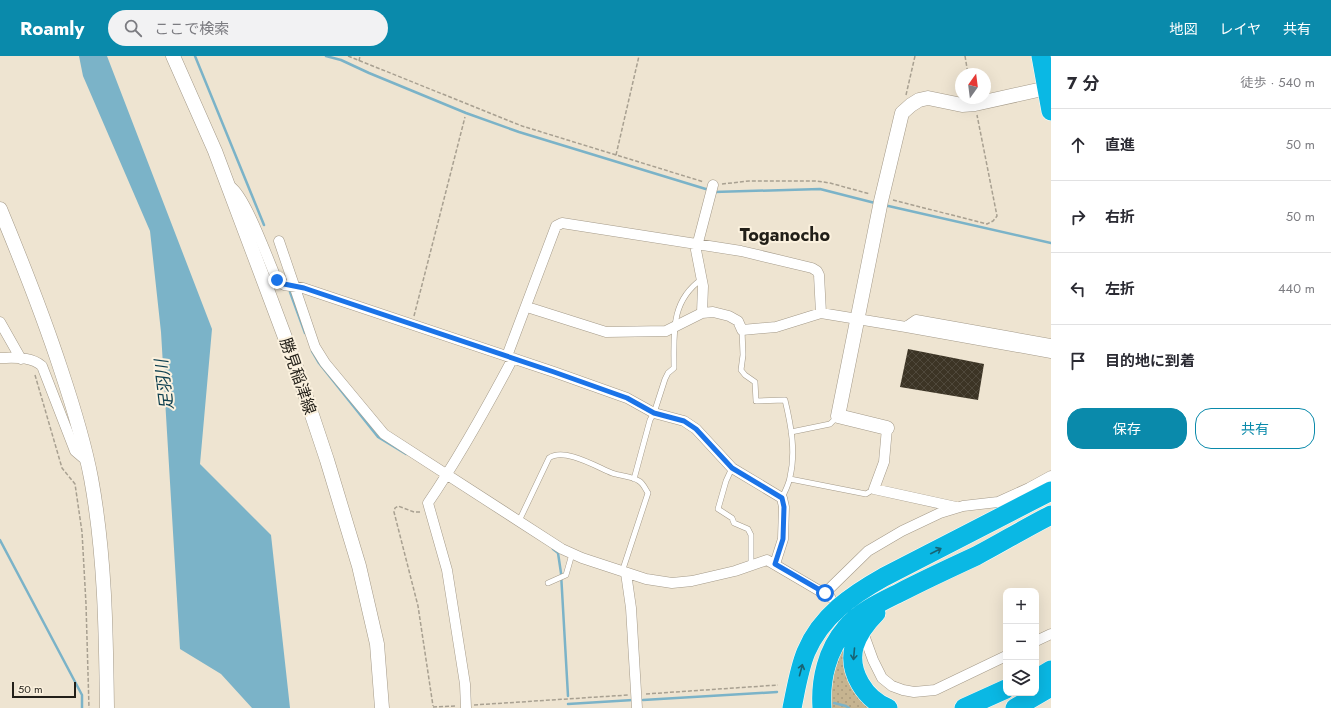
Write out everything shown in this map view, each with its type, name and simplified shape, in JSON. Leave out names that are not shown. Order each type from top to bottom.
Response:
[{"type":"highway","points":[[1040,56],[1049,88],[1051,111]]},
{"type":"highway","points":[[792,708],[800,670],[806,652],[821,625],[833,612],[864,588],[1051,491]]},
{"type":"highway","points":[[968,535],[1035,512],[1051,504]]},
{"type":"highway","points":[[822,708],[821,696],[826,666],[846,627],[856,618],[875,606],[977,555],[1051,515]]},
{"type":"highway","points":[[977,555],[1051,526]]},
{"type":"highway","points":[[812,708],[811,696],[814,668],[824,641],[844,616],[876,586],[905,566]]},
{"type":"highway","points":[[888,708],[872,699],[863,688],[856,674],[853,661],[854,648],[859,635],[867,622],[889,603],[915,585]]},
{"type":"highway","points":[[1039,670],[1051,664]]},
{"type":"highway","points":[[1039,677],[1051,670]]},
{"type":"highway","points":[[1015,708],[1051,687]]},
{"type":"highway","points":[[964,708],[1003,690]]},
{"type":"highway","points":[[986,708],[1007,696]]},
{"type":"street","name":"勝見稲津線","points":[[172,56],[215,151],[295,364],[348,529],[368,602],[377,644],[382,708]]},
{"type":"street","points":[[991,100],[1049,88]]},
{"type":"street","points":[[955,104],[928,98],[918,100],[911,104],[902,113],[881,202],[838,416],[887,428],[884,462],[874,489],[958,508]]},
{"type":"street","points":[[957,104],[974,104]]},
{"type":"street","points":[[228,185],[235,189],[244,202],[277,280],[284,284],[304,288],[627,398],[654,413],[684,421],[696,429],[732,468],[782,498],[784,507],[783,539],[775,564]]},
{"type":"street","points":[[702,313],[703,286],[696,250],[712,189]]},
{"type":"street","points":[[0,208],[45,321],[76,415],[88,462],[96,505],[101,552],[107,708]]},
{"type":"street","points":[[466,707],[466,684],[447,570],[428,503],[446,477],[481,419],[510,357],[556,226],[562,223],[741,251],[812,268],[817,271],[818,275],[821,313]]},
{"type":"street","points":[[279,241],[296,286],[315,347],[325,363],[384,434],[446,477],[562,549],[597,564],[646,579],[672,583],[692,581],[736,571],[767,560],[827,595],[868,551],[902,531],[940,513],[958,508],[998,502],[1051,476]]},
{"type":"street","points":[[527,307],[606,332],[666,331],[702,313],[713,312],[728,316],[738,321],[742,330],[776,327],[821,313],[1051,353]]},
{"type":"street","points":[[906,327],[916,320],[1051,344]]},
{"type":"street","points":[[0,322],[26,359]]},
{"type":"street","points":[[0,358],[26,359],[38,362],[42,366],[75,451],[88,462]]},
{"type":"street","points":[[624,572],[631,608],[637,708]]},
{"type":"street","points":[[1039,640],[1051,634]]},
{"type":"street","points":[[865,638],[873,660],[882,678],[892,686],[914,692],[935,690],[1003,657]]},
{"type":"lane","points":[[634,479],[650,420],[654,413],[665,379],[668,373],[674,368],[674,328],[678,307],[684,296],[693,285],[702,279]]},
{"type":"lane","points":[[742,330],[743,355],[741,370],[755,382],[756,401],[785,400],[791,432],[792,468],[790,479],[782,498]]},
{"type":"lane","points":[[791,432],[830,424],[838,416]]},
{"type":"lane","points":[[519,521],[549,458],[553,455],[572,456],[613,473],[639,481],[648,493],[624,572]]},
{"type":"lane","points":[[732,468],[726,481],[718,509],[732,518],[734,523],[748,528],[751,535],[751,565]]},
{"type":"lane","points":[[790,479],[866,494],[874,489]]},
{"type":"lane","points":[[548,583],[566,575],[572,554]]},
{"type":"path","points":[[348,56],[522,126],[616,155],[712,189],[749,182],[816,181],[830,183],[881,202],[987,224],[993,221],[997,216],[974,104]]},
{"type":"path","points":[[359,61],[360,56]]},
{"type":"path","points":[[616,155],[639,56]]},
{"type":"path","points":[[902,113],[916,56]]},
{"type":"path","points":[[965,56],[967,68]]},
{"type":"path","points":[[412,324],[465,117]]},
{"type":"path","points":[[26,359],[62,468],[75,484],[83,540],[88,708]]},
{"type":"path","points":[[428,503],[422,511],[419,512],[414,512],[398,506],[395,508],[394,512],[418,606],[433,708],[778,685]]},
{"type":"shaded area","points":[[851,641],[878,708],[828,708],[837,647]]},
{"type":"water","points":[[79,56],[107,56],[212,329],[200,464],[271,535],[290,708],[252,708],[221,674],[180,649],[161,332],[150,231],[83,76]]},
{"type":"building","points":[[908,349],[984,364],[978,400],[900,387]]},
{"type":"waterway","points":[[195,56],[264,225]]},
{"type":"waterway","points":[[326,56],[341,60],[466,113],[519,132],[709,190]]},
{"type":"waterway","points":[[714,192],[820,189],[875,203]]},
{"type":"waterway","points":[[884,205],[1051,243]]},
{"type":"waterway","points":[[290,292],[305,333]]},
{"type":"waterway","points":[[312,351],[319,363],[378,437],[406,454]]},
{"type":"waterway","points":[[0,540],[82,695],[82,708]]},
{"type":"waterway","points":[[553,549],[558,553],[561,573],[568,696]]},
{"type":"waterway","points":[[643,700],[777,692]]},
{"type":"waterway","points":[[568,704],[633,700]]},
{"type":"waterway","points":[[834,703],[849,708]]},
{"type":"district","name":"Toganocho","points":[[785,235]]},
{"type":"route","points":[[277,280],[284,284],[304,288],[554,372],[627,398],[654,413],[684,421],[696,429],[732,468],[782,498],[784,507],[783,539],[775,564],[825,593]]},
{"type":"water label","name":"足羽川","points":[[164,385]]}]
